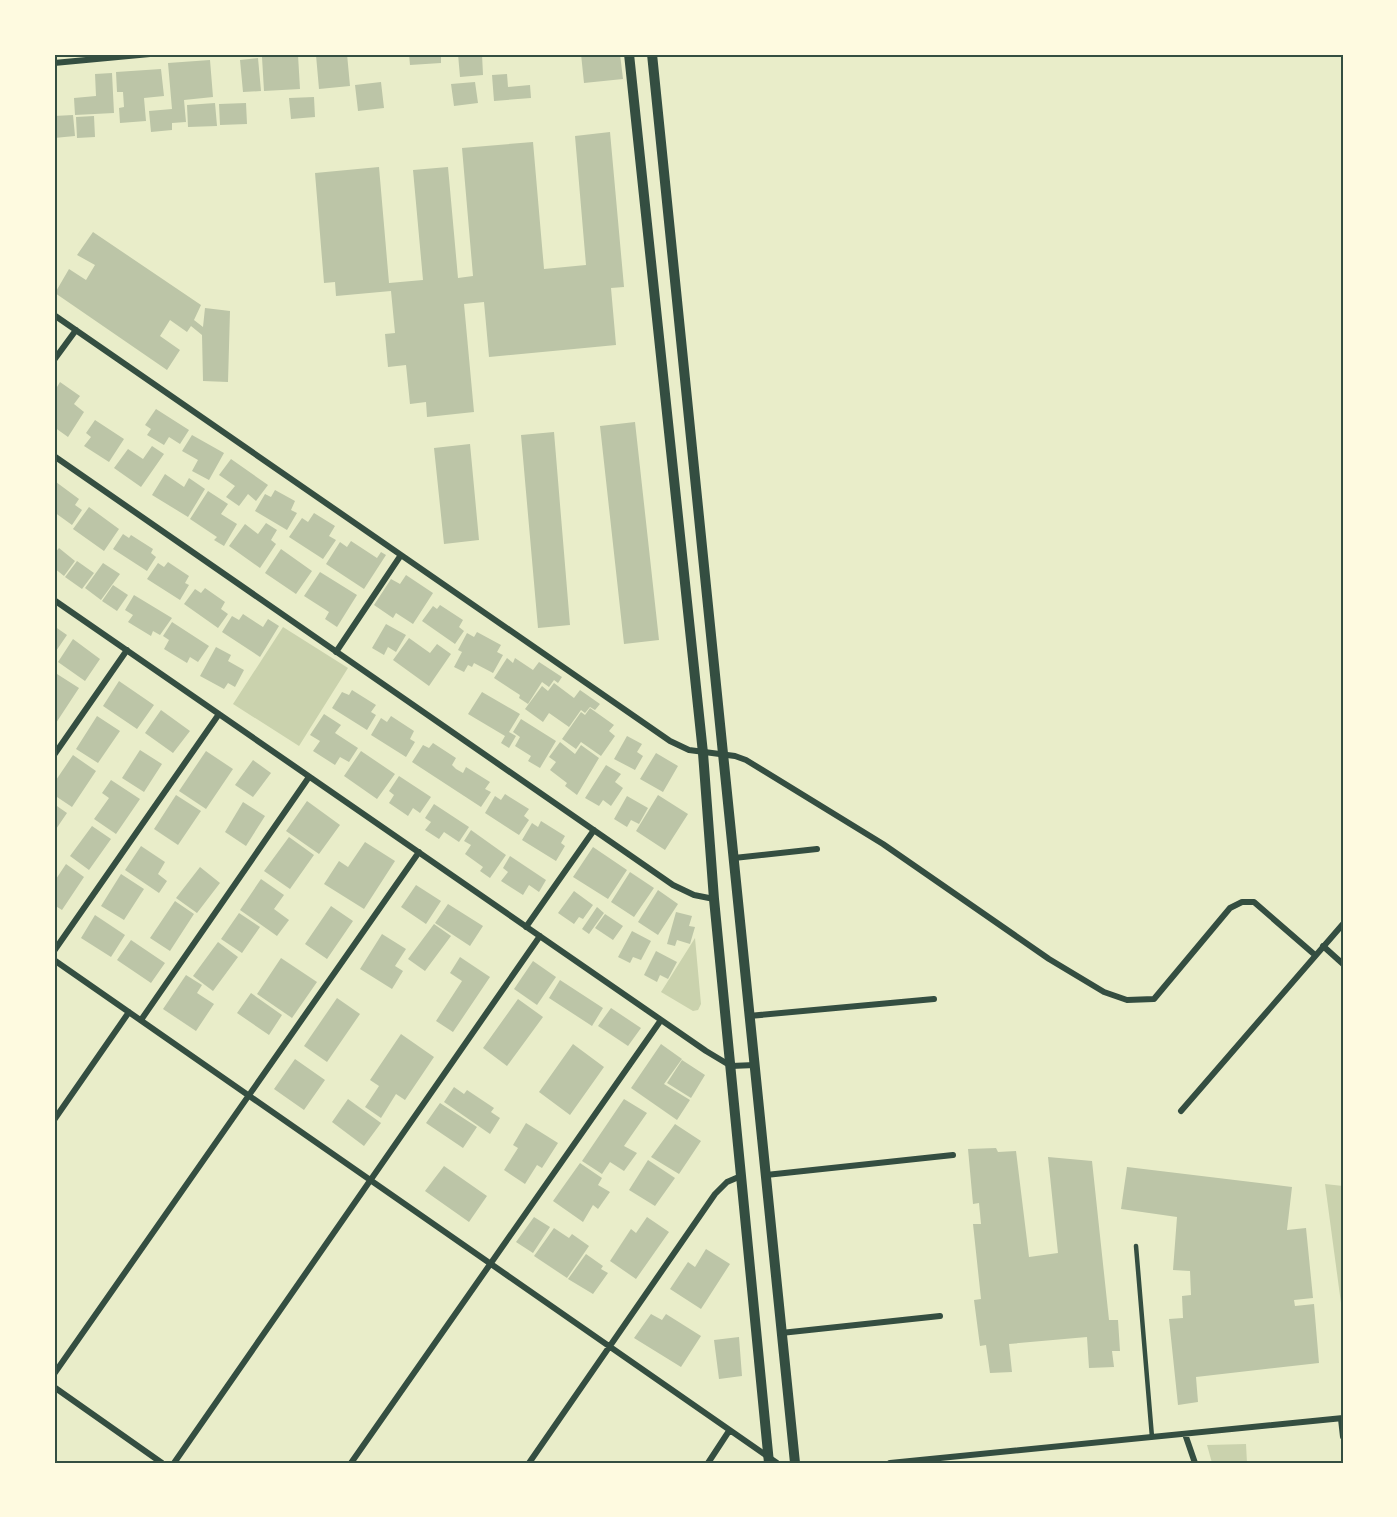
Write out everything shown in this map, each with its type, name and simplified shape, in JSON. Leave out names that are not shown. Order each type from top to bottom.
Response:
[{"type":"street","points":[[54,63],[106,56],[150,54]]},
{"type":"street","points":[[629,54],[703,753],[730,1066],[771,1462]]},
{"type":"street","points":[[652,54],[795,1463]]},
{"type":"street","points":[[54,315],[670,741],[689,750],[746,760],[822,805],[1049,958],[1115,997],[1127,1000],[1154,999],[1230,908],[1242,903],[1254,902],[1315,955]]},
{"type":"street","points":[[54,360],[76,330]]},
{"type":"street","points":[[54,456],[672,885],[694,895],[714,899]]},
{"type":"street","points":[[336,652],[401,555]]},
{"type":"street","points":[[54,600],[705,1051],[730,1066],[754,1065]]},
{"type":"street","points":[[54,755],[127,650]]},
{"type":"street","points":[[54,951],[219,714]]},
{"type":"street","points":[[141,1020],[309,777]]},
{"type":"street","points":[[525,927],[594,830]]},
{"type":"street","points":[[734,858],[817,849]]},
{"type":"street","points":[[54,1374],[418,852]]},
{"type":"street","points":[[1181,1111],[1343,924]]},
{"type":"street","points":[[174,1463],[540,936]]},
{"type":"street","points":[[1323,946],[1343,964]]},
{"type":"street","points":[[54,960],[771,1462]]},
{"type":"street","points":[[750,1016],[934,999]]},
{"type":"street","points":[[54,1120],[129,1012]]},
{"type":"street","points":[[351,1463],[661,1020]]},
{"type":"street","points":[[766,1175],[953,1155]]},
{"type":"street","points":[[529,1463],[715,1194],[727,1182],[741,1175]]},
{"type":"street","points":[[782,1333],[940,1316]]},
{"type":"street","points":[[54,1387],[162,1463]]},
{"type":"street","points":[[890,1463],[1342,1418],[1343,1437]]},
{"type":"street","points":[[708,1463],[729,1431]]},
{"type":"street","points":[[1185,1434],[1195,1463]]},
{"type":"lane","points":[[1136,1246],[1152,1437]]},
{"type":"green space","points":[[283,627],[348,668],[299,746],[233,704]]},
{"type":"green space","points":[[695,938],[701,1004],[698,1010],[693,1011],[661,992]]},
{"type":"green space","points":[[1325,1184],[1343,1186],[1343,1318]]},
{"type":"green space","points":[[1246,1444],[1247,1463],[1212,1463],[1207,1445]]},
{"type":"building","points":[[347,54],[350,86],[319,89],[316,55]]},
{"type":"building","points":[[409,54],[441,54],[441,63],[410,65]]},
{"type":"building","points":[[458,54],[482,54],[483,75],[460,77]]},
{"type":"building","points":[[581,54],[620,54],[623,79],[584,83]]},
{"type":"building","points":[[298,55],[300,89],[264,91],[262,57]]},
{"type":"building","points":[[258,58],[261,91],[243,92],[240,60]]},
{"type":"building","points":[[210,60],[213,97],[184,100],[186,122],[172,123],[172,130],[151,132],[149,111],[172,109],[168,63]]},
{"type":"building","points":[[161,69],[164,96],[144,98],[146,121],[120,123],[119,108],[124,107],[123,92],[117,92],[116,72]]},
{"type":"building","points":[[112,73],[114,113],[75,115],[74,98],[96,96],[95,74]]},
{"type":"building","points":[[507,74],[508,87],[530,85],[531,98],[494,101],[492,75]]},
{"type":"building","points":[[381,82],[384,108],[358,111],[355,85]]},
{"type":"building","points":[[475,82],[478,103],[454,106],[451,84]]},
{"type":"building","points":[[314,97],[315,117],[291,119],[289,98]]},
{"type":"building","points":[[215,103],[217,126],[188,127],[187,105]]},
{"type":"building","points":[[246,103],[247,124],[220,125],[219,104]]},
{"type":"building","points":[[73,115],[75,136],[54,138],[54,116]]},
{"type":"building","points":[[94,116],[95,137],[77,138],[76,117]]},
{"type":"building","points":[[610,132],[624,287],[611,288],[616,345],[489,357],[484,302],[464,304],[474,412],[427,417],[426,402],[410,404],[406,365],[388,367],[385,334],[395,333],[391,291],[336,296],[335,282],[324,283],[315,173],[379,167],[389,283],[423,280],[413,170],[448,167],[458,278],[473,276],[462,148],[533,142],[544,269],[586,265],[575,136]]},
{"type":"building","points":[[93,232],[201,305],[194,320],[203,327],[205,308],[230,311],[228,382],[203,381],[202,335],[191,326],[187,332],[170,320],[160,336],[180,350],[167,370],[55,293],[69,269],[86,280],[95,265],[77,255]]},
{"type":"building","points":[[60,382],[80,396],[74,404],[84,412],[68,437],[54,427],[54,392]]},
{"type":"building","points":[[156,409],[189,430],[180,444],[169,437],[164,445],[147,435],[151,429],[145,425]]},
{"type":"building","points":[[95,420],[124,439],[109,462],[84,446],[91,437],[86,433]]},
{"type":"building","points":[[635,422],[659,640],[624,644],[600,426]]},
{"type":"building","points":[[554,432],[570,625],[538,628],[521,435]]},
{"type":"building","points":[[192,435],[224,453],[209,480],[192,471],[198,460],[182,451]]},
{"type":"building","points":[[470,444],[479,540],[444,544],[434,448]]},
{"type":"building","points":[[152,446],[164,454],[141,487],[114,468],[128,449],[143,459]]},
{"type":"building","points":[[231,459],[268,485],[256,501],[248,494],[239,506],[226,497],[235,486],[219,475]]},
{"type":"building","points":[[165,474],[184,487],[189,478],[205,489],[188,517],[152,495]]},
{"type":"building","points":[[56,482],[79,499],[75,505],[82,510],[72,525],[54,512]]},
{"type":"building","points":[[275,490],[295,501],[291,510],[297,513],[287,530],[255,511],[265,494],[271,497]]},
{"type":"building","points":[[208,491],[228,504],[221,514],[237,524],[224,546],[214,540],[217,537],[190,519]]},
{"type":"building","points":[[89,507],[119,529],[104,551],[73,529]]},
{"type":"building","points":[[314,513],[335,526],[329,536],[336,540],[323,559],[289,537],[302,518],[308,522]]},
{"type":"building","points":[[266,523],[277,530],[271,540],[276,544],[260,568],[229,546],[245,524],[258,534]]},
{"type":"building","points":[[123,534],[129,538],[131,535],[153,549],[151,553],[156,557],[147,571],[113,549]]},
{"type":"building","points":[[351,541],[377,558],[381,552],[386,555],[364,589],[326,564],[340,542],[347,547]]},
{"type":"building","points":[[59,548],[75,561],[64,576],[54,568],[54,554]]},
{"type":"building","points":[[281,549],[312,571],[296,594],[265,573]]},
{"type":"building","points":[[77,561],[94,573],[82,589],[65,577]]},
{"type":"building","points":[[168,562],[189,576],[185,583],[189,585],[180,600],[147,579],[158,563],[164,567]]},
{"type":"building","points":[[103,563],[120,574],[101,600],[85,588]]},
{"type":"building","points":[[320,572],[357,595],[337,627],[325,619],[329,612],[304,596]]},
{"type":"building","points":[[406,575],[433,593],[413,624],[396,613],[393,618],[374,605],[391,579],[400,584]]},
{"type":"building","points":[[113,585],[128,595],[117,611],[102,601]]},
{"type":"building","points":[[205,588],[225,602],[221,609],[228,614],[218,628],[184,604],[195,589],[201,593]]},
{"type":"building","points":[[134,595],[172,618],[160,635],[153,631],[151,636],[128,622],[133,615],[125,610]]},
{"type":"building","points":[[440,605],[463,620],[459,627],[464,631],[455,644],[422,621],[433,606],[437,609]]},
{"type":"building","points":[[243,614],[263,627],[268,619],[279,626],[260,657],[222,632],[232,616],[239,620]]},
{"type":"building","points":[[172,622],[209,646],[198,662],[190,657],[187,663],[164,649],[169,640],[163,636]]},
{"type":"building","points":[[386,624],[406,635],[396,652],[388,647],[384,655],[372,648]]},
{"type":"building","points":[[54,626],[67,635],[54,654]]},
{"type":"building","points":[[477,632],[501,645],[497,652],[503,655],[493,673],[474,663],[472,667],[468,665],[464,672],[454,667],[462,652],[458,650],[467,633],[474,637]]},
{"type":"building","points":[[409,638],[430,653],[437,644],[451,654],[429,686],[393,660]]},
{"type":"building","points":[[73,639],[100,659],[85,681],[58,662]]},
{"type":"building","points":[[216,647],[231,655],[228,661],[244,670],[235,687],[228,683],[224,689],[200,676]]},
{"type":"building","points":[[507,658],[513,663],[515,658],[533,670],[539,662],[562,677],[558,683],[554,680],[549,687],[542,682],[528,704],[519,698],[520,695],[494,678]]},
{"type":"building","points":[[57,674],[79,688],[56,723],[54,722],[54,679]]},
{"type":"building","points":[[119,681],[154,705],[137,729],[103,706]]},
{"type":"building","points":[[554,683],[574,698],[580,690],[600,704],[595,710],[590,707],[585,713],[581,710],[569,727],[549,713],[543,722],[525,709],[542,686],[548,691]]},
{"type":"building","points":[[352,690],[376,705],[371,712],[376,715],[367,730],[332,708],[342,692],[349,695]]},
{"type":"building","points":[[482,692],[520,714],[509,732],[516,736],[509,748],[501,743],[505,736],[468,714]]},
{"type":"building","points":[[590,708],[614,725],[609,731],[615,736],[601,756],[581,742],[576,749],[562,739],[581,712],[585,715]]},
{"type":"building","points":[[161,710],[190,731],[173,753],[145,733]]},
{"type":"building","points":[[324,714],[341,725],[335,733],[358,748],[349,762],[340,757],[335,765],[313,751],[320,741],[310,735]]},
{"type":"building","points":[[97,716],[120,731],[98,763],[76,749]]},
{"type":"building","points":[[391,716],[414,731],[410,739],[415,742],[406,757],[371,735],[381,718],[387,722]]},
{"type":"building","points":[[521,719],[556,741],[540,768],[528,761],[531,756],[515,746],[520,737],[513,732]]},
{"type":"building","points":[[627,736],[642,744],[637,752],[643,756],[635,770],[614,759]]},
{"type":"building","points":[[560,742],[575,754],[581,745],[599,758],[577,795],[565,786],[567,783],[550,770],[556,762],[549,757]]},
{"type":"building","points":[[433,743],[456,758],[452,765],[456,769],[463,773],[466,767],[490,782],[485,789],[491,792],[481,807],[412,762],[423,745],[429,748]]},
{"type":"building","points":[[140,750],[162,764],[144,792],[122,778]]},
{"type":"building","points":[[206,751],[233,769],[206,809],[179,791]]},
{"type":"building","points":[[361,751],[395,774],[377,799],[344,776]]},
{"type":"building","points":[[656,753],[678,766],[663,792],[640,779]]},
{"type":"building","points":[[73,755],[96,771],[72,807],[54,795],[54,783]]},
{"type":"building","points":[[253,760],[271,773],[253,797],[235,785]]},
{"type":"building","points":[[606,765],[621,774],[615,782],[623,788],[611,806],[603,800],[599,806],[585,798]]},
{"type":"building","points":[[399,776],[431,797],[420,813],[413,808],[408,816],[389,803],[394,795],[389,791]]},
{"type":"building","points":[[111,780],[140,799],[116,834],[94,819],[109,798],[102,793]]},
{"type":"building","points":[[505,794],[529,809],[524,816],[529,820],[519,835],[485,813],[495,796],[501,800]]},
{"type":"building","points":[[176,795],[201,811],[178,845],[154,829]]},
{"type":"building","points":[[658,795],[688,814],[665,850],[636,831]]},
{"type":"building","points":[[627,796],[648,808],[639,824],[631,820],[627,827],[614,819]]},
{"type":"building","points":[[307,801],[340,825],[319,854],[286,831]]},
{"type":"building","points":[[243,802],[265,816],[246,846],[225,832]]},
{"type":"building","points":[[54,804],[67,813],[54,832]]},
{"type":"building","points":[[434,804],[469,827],[459,842],[444,832],[439,839],[425,830],[431,822],[425,818]]},
{"type":"building","points":[[541,821],[565,836],[561,843],[565,846],[556,861],[522,840],[532,823],[538,827]]},
{"type":"building","points":[[92,826],[111,839],[89,870],[70,856]]},
{"type":"building","points":[[471,830],[506,855],[490,878],[480,871],[483,867],[465,854],[471,845],[464,841]]},
{"type":"building","points":[[289,837],[314,855],[290,889],[264,871]]},
{"type":"building","points":[[365,842],[395,861],[364,909],[324,884],[339,861],[348,867]]},
{"type":"building","points":[[141,846],[165,862],[158,874],[167,881],[159,893],[125,870]]},
{"type":"building","points":[[593,847],[627,870],[608,899],[573,877]]},
{"type":"building","points":[[510,856],[546,880],[539,892],[529,885],[523,895],[501,881],[508,872],[503,868]]},
{"type":"building","points":[[66,864],[84,877],[62,910],[54,905],[54,882]]},
{"type":"building","points":[[200,867],[220,883],[197,913],[176,898]]},
{"type":"building","points":[[630,872],[654,888],[634,917],[611,902]]},
{"type":"building","points":[[121,874],[144,889],[124,920],[101,906]]},
{"type":"building","points":[[261,879],[284,895],[274,909],[289,920],[277,936],[240,910]]},
{"type":"building","points":[[416,885],[441,901],[426,924],[401,907]]},
{"type":"building","points":[[658,890],[678,904],[658,935],[638,922]]},
{"type":"building","points":[[574,891],[593,905],[583,919],[579,917],[574,924],[558,913]]},
{"type":"building","points":[[175,901],[194,914],[170,951],[150,938]]},
{"type":"building","points":[[448,904],[483,926],[470,946],[435,923]]},
{"type":"building","points":[[331,906],[353,921],[327,959],[305,944]]},
{"type":"building","points":[[597,907],[604,913],[589,934],[582,929]]},
{"type":"building","points":[[676,912],[692,916],[689,926],[695,927],[690,944],[677,940],[675,946],[667,944]]},
{"type":"building","points":[[239,913],[260,927],[242,953],[221,939]]},
{"type":"building","points":[[605,914],[623,926],[613,940],[595,928]]},
{"type":"building","points":[[95,915],[125,935],[111,957],[81,938]]},
{"type":"building","points":[[434,924],[451,936],[425,971],[408,959]]},
{"type":"building","points":[[632,931],[651,941],[641,960],[633,957],[630,963],[618,957]]},
{"type":"building","points":[[382,934],[406,949],[395,966],[403,971],[392,989],[360,969]]},
{"type":"building","points":[[131,940],[165,963],[151,983],[117,960]]},
{"type":"building","points":[[218,942],[238,957],[213,991],[193,976]]},
{"type":"building","points":[[656,951],[677,962],[668,979],[660,975],[657,982],[644,975]]},
{"type":"building","points":[[460,957],[490,977],[453,1032],[436,1021],[462,981],[450,973]]},
{"type":"building","points":[[281,958],[317,982],[292,1018],[257,994]]},
{"type":"building","points":[[533,961],[556,977],[537,1005],[514,989]]},
{"type":"building","points":[[186,975],[202,985],[197,993],[214,1004],[196,1031],[163,1009]]},
{"type":"building","points":[[560,980],[603,1008],[592,1026],[549,998]]},
{"type":"building","points":[[251,993],[282,1015],[269,1035],[237,1013]]},
{"type":"building","points":[[337,998],[360,1014],[327,1062],[304,1046]]},
{"type":"building","points":[[518,999],[543,1017],[507,1066],[483,1048]]},
{"type":"building","points":[[611,1008],[641,1028],[628,1046],[598,1026]]},
{"type":"building","points":[[401,1034],[434,1057],[405,1100],[396,1094],[381,1118],[365,1107],[379,1086],[370,1080]]},
{"type":"building","points":[[573,1044],[604,1067],[570,1115],[539,1092]]},
{"type":"building","points":[[661,1044],[682,1059],[664,1084],[690,1100],[677,1120],[631,1088]]},
{"type":"building","points":[[295,1059],[325,1080],[304,1110],[274,1089]]},
{"type":"building","points":[[682,1060],[705,1075],[691,1098],[667,1083]]},
{"type":"building","points":[[454,1087],[464,1094],[467,1090],[494,1108],[491,1112],[500,1118],[490,1134],[444,1102]]},
{"type":"building","points":[[348,1099],[381,1123],[364,1146],[332,1122]]},
{"type":"building","points":[[624,1099],[647,1113],[624,1146],[637,1153],[624,1171],[610,1162],[602,1174],[582,1161]]},
{"type":"building","points":[[440,1103],[477,1127],[463,1148],[426,1123]]},
{"type":"building","points":[[526,1123],[558,1143],[542,1168],[537,1165],[525,1184],[504,1170],[518,1148],[513,1145]]},
{"type":"building","points":[[675,1124],[701,1141],[679,1174],[651,1157]]},
{"type":"building","points":[[996,1148],[998,1152],[1016,1151],[1029,1257],[1058,1253],[1048,1157],[1092,1161],[1109,1320],[1118,1320],[1120,1351],[1112,1351],[1114,1367],[1089,1368],[1087,1337],[1009,1344],[1012,1372],[990,1373],[986,1345],[980,1346],[974,1300],[981,1299],[973,1224],[981,1224],[979,1203],[973,1204],[968,1149]]},
{"type":"building","points":[[648,1160],[675,1178],[655,1206],[629,1190]]},
{"type":"building","points":[[580,1163],[602,1178],[598,1185],[610,1192],[598,1209],[593,1205],[583,1222],[553,1201]]},
{"type":"building","points":[[444,1166],[487,1196],[469,1222],[425,1191]]},
{"type":"building","points":[[1127,1167],[1292,1187],[1287,1230],[1306,1228],[1313,1298],[1294,1300],[1295,1306],[1314,1304],[1319,1363],[1196,1377],[1198,1402],[1178,1405],[1169,1319],[1183,1318],[1182,1296],[1191,1295],[1190,1271],[1173,1270],[1177,1217],[1121,1209]]},
{"type":"building","points":[[534,1217],[550,1227],[533,1253],[516,1242]]},
{"type":"building","points":[[647,1217],[669,1232],[636,1279],[610,1261],[631,1229],[636,1233]]},
{"type":"building","points":[[554,1228],[569,1238],[572,1234],[589,1246],[567,1278],[534,1256]]},
{"type":"building","points":[[706,1249],[730,1264],[701,1309],[670,1289],[688,1262],[695,1267]]},
{"type":"building","points":[[586,1254],[603,1266],[601,1269],[608,1273],[593,1294],[568,1279]]},
{"type":"building","points":[[651,1314],[662,1320],[666,1314],[701,1336],[681,1367],[634,1338]]},
{"type":"building","points":[[739,1337],[742,1376],[719,1379],[714,1340]]}]
